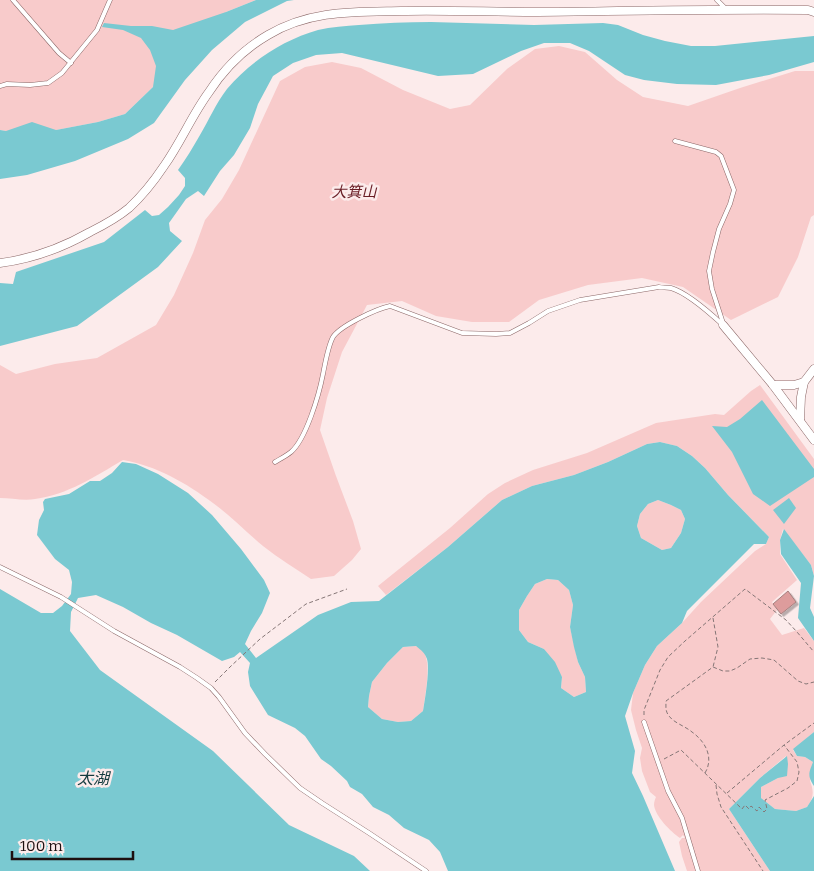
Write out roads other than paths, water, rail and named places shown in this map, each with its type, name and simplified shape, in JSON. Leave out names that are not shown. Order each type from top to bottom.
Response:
[{"type":"street","points":[[0,263],[20,260],[53,250],[107,224],[128,208],[150,185],[165,165],[208,92],[220,76],[243,52],[269,35],[299,21],[329,14],[450,10],[536,12],[726,9],[808,10],[814,12]]},
{"type":"street","points":[[723,326],[773,385],[814,440]]},
{"type":"street","points":[[800,420],[801,396],[804,382],[814,369]]},
{"type":"street","points":[[773,385],[794,385],[804,382]]},
{"type":"lane","points":[[13,0],[59,53],[71,63]]},
{"type":"lane","points":[[0,86],[7,84],[30,85],[48,83],[62,73],[97,30],[110,0]]},
{"type":"lane","points":[[717,0],[726,9]]},
{"type":"lane","points":[[675,141],[716,152],[721,156],[734,190],[719,229],[709,271],[712,290],[723,326]]},
{"type":"lane","points":[[275,462],[291,452],[308,425],[322,382],[333,337],[345,327],[379,309],[390,306],[462,333],[510,333],[548,311],[580,300],[659,287],[670,288],[680,292],[708,312],[723,326]]},
{"type":"lane","points":[[0,567],[61,597],[114,631],[180,667],[211,688],[228,708],[245,733],[300,788],[426,871]]},
{"type":"lane","points":[[644,722],[668,791],[682,818],[698,871]]},
{"type":"water","points":[[256,0],[294,0],[287,1],[245,22],[212,50],[185,80],[154,123],[128,139],[75,161],[27,175],[0,179],[0,130],[6,131],[32,122],[56,130],[98,122],[125,114],[153,87],[156,66],[150,50],[141,38],[123,30],[102,27],[104,23],[152,26],[173,30]]},
{"type":"water","points":[[431,22],[534,25],[603,23],[618,25],[643,35],[691,46],[715,46],[814,36],[814,62],[769,75],[716,85],[677,84],[644,80],[625,75],[589,51],[570,43],[544,43],[521,51],[473,74],[438,76],[342,53],[316,55],[293,63],[273,76],[258,104],[250,128],[234,155],[220,171],[204,196],[198,191],[186,199],[169,223],[170,231],[182,241],[158,267],[77,326],[0,346],[0,283],[13,284],[16,272],[104,242],[145,210],[152,216],[159,215],[179,195],[185,186],[185,178],[178,170],[195,144],[219,100],[246,69],[280,46],[318,30],[368,24]]},
{"type":"water","points":[[762,400],[814,469],[814,477],[770,506],[753,494],[732,452],[712,426],[727,427],[740,419]]},
{"type":"water","name":"太湖","points":[[660,442],[677,446],[692,456],[769,537],[766,544],[754,544],[687,611],[682,623],[657,646],[645,665],[625,716],[635,751],[632,773],[675,871],[448,871],[440,852],[429,840],[404,828],[389,815],[373,807],[362,794],[350,787],[347,781],[321,759],[305,736],[295,728],[268,715],[250,686],[248,672],[250,663],[240,652],[234,657],[222,661],[177,635],[96,595],[78,598],[71,612],[70,631],[100,670],[213,751],[289,825],[354,856],[370,871],[0,871],[0,589],[41,613],[53,613],[62,606],[71,594],[72,582],[69,570],[55,559],[37,535],[45,499],[69,494],[90,481],[100,481],[112,473],[122,462],[136,464],[158,474],[188,493],[212,515],[241,549],[264,580],[270,593],[262,613],[245,644],[256,658],[318,615],[351,602],[379,601],[448,547],[502,500],[532,486],[574,475],[608,462],[647,444]],"holes":[[[658,500],[681,510],[685,519],[681,533],[671,548],[662,550],[641,538],[637,526],[640,514],[648,504]],[[547,579],[558,580],[569,590],[573,605],[570,627],[578,662],[585,677],[586,692],[574,697],[561,688],[562,677],[555,662],[544,649],[528,642],[519,630],[519,610],[535,584]],[[416,646],[424,653],[428,664],[428,677],[423,711],[411,721],[398,722],[382,719],[368,707],[372,682],[403,647]]]},
{"type":"water","points":[[789,498],[796,508],[784,524],[773,510]]},
{"type":"water","points":[[784,529],[811,565],[814,576],[810,608],[814,617],[814,641],[798,618],[801,583],[781,554],[780,540]]},
{"type":"water","points":[[814,732],[814,786],[809,774],[813,762],[805,757],[797,756],[793,749]]},
{"type":"water","points":[[787,756],[787,776],[778,778],[761,787],[761,798],[775,809],[796,811],[807,807],[814,796],[814,871],[770,871],[729,809],[760,778]]},
{"type":"park label","name":"大箕山","points":[[354,192]]}]
